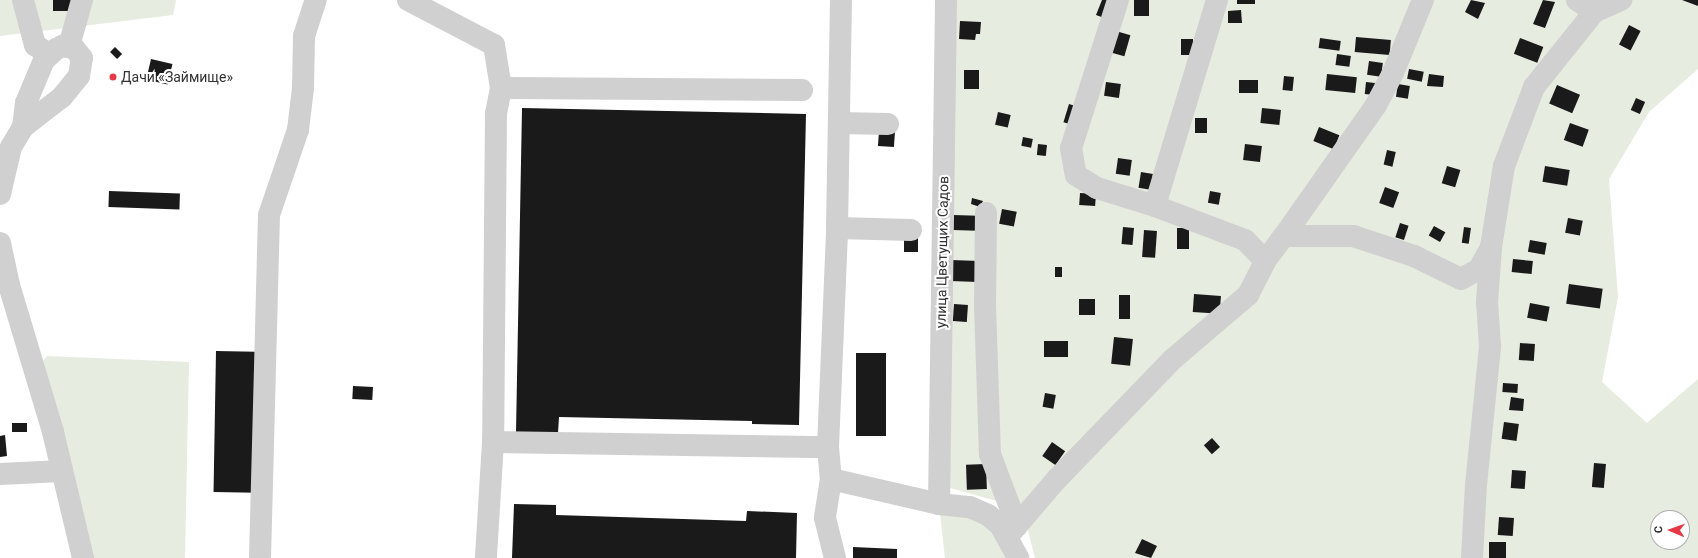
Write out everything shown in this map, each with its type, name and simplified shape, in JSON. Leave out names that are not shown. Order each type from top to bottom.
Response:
[{"type":"street","points":[[23,0],[36,45],[49,54]]},
{"type":"street","points":[[69,46],[82,0]]},
{"type":"street","points":[[260,558],[269,215],[298,130],[304,36],[316,0]]},
{"type":"street","points":[[408,0],[494,46],[502,88],[496,113],[492,442],[486,558]]},
{"type":"street","points":[[835,558],[825,518],[831,479],[828,447],[837,228],[841,0]]},
{"type":"street","name":"улица Цветущих Садов","points":[[939,504],[946,0]]},
{"type":"street","points":[[1118,0],[1071,148],[1076,175],[1097,188],[1155,206],[1245,240],[1265,261]]},
{"type":"street","points":[[1155,206],[1217,0]]},
{"type":"street","points":[[1472,558],[1477,470],[1490,346],[1487,302],[1491,247],[1504,166],[1534,87],[1585,6],[1621,0]]},
{"type":"street","points":[[1013,531],[1056,480],[1173,359],[1248,295],[1265,261],[1376,104],[1393,73],[1416,6]]},
{"type":"street","points":[[0,194],[11,147],[23,127],[62,97],[79,76],[82,58],[79,52],[69,46],[62,46],[49,54],[39,69],[26,103],[23,127]]},
{"type":"street","points":[[502,88],[802,90]]},
{"type":"street","points":[[839,123],[888,124]]},
{"type":"street","points":[[986,213],[985,305],[990,454],[1013,531],[1018,558]]},
{"type":"street","points":[[837,228],[911,230]]},
{"type":"street","points":[[1284,236],[1353,236],[1414,256],[1461,279],[1487,302]]},
{"type":"street","points":[[0,243],[11,293],[62,471],[83,558]]},
{"type":"street","points":[[1461,279],[1479,269],[1491,247]]},
{"type":"street","points":[[492,442],[828,447]]},
{"type":"street","points":[[0,474],[62,471]]},
{"type":"street","points":[[831,479],[939,504],[970,507],[988,515],[1013,531]]},
{"type":"shaded area","points":[[0,0],[176,0],[173,15],[0,36]]},
{"type":"shaded area","points":[[946,0],[1698,0],[1698,69],[1649,112],[1609,179],[1618,297],[1602,382],[1647,423],[1698,379],[1698,558],[1035,558],[1022,508],[936,484]]},
{"type":"shaded area","points":[[47,356],[189,362],[185,558],[83,558],[34,372]]},
{"type":"shaded area","points":[[939,504],[988,515],[1018,558],[945,558]]},
{"type":"building","points":[[53,0],[71,0],[71,11],[53,11]]},
{"type":"building","points":[[1102,0],[1115,0],[1107,19],[1096,15]]},
{"type":"building","points":[[1134,0],[1149,0],[1149,16],[1134,16]]},
{"type":"building","points":[[1237,0],[1255,0],[1255,4],[1237,4]]},
{"type":"building","points":[[1471,0],[1485,3],[1478,19],[1465,12]]},
{"type":"building","points":[[1543,0],[1555,2],[1545,28],[1533,24]]},
{"type":"building","points":[[1682,0],[1698,0],[1698,6]]},
{"type":"building","points":[[1241,10],[1242,23],[1228,23],[1228,11]]},
{"type":"building","points":[[960,21],[981,22],[980,34],[976,34],[975,40],[959,39]]},
{"type":"building","points":[[1629,25],[1641,31],[1631,51],[1619,45]]},
{"type":"building","points":[[1116,31],[1130,35],[1124,56],[1110,52]]},
{"type":"building","points":[[1356,37],[1391,40],[1390,55],[1355,52]]},
{"type":"building","points":[[1320,38],[1341,41],[1339,51],[1319,48]]},
{"type":"building","points":[[1520,38],[1543,47],[1537,63],[1514,54]]},
{"type":"building","points":[[1181,39],[1193,39],[1193,55],[1181,55]]},
{"type":"building","points":[[115,47],[122,54],[117,59],[110,52]]},
{"type":"building","points":[[1337,54],[1351,56],[1349,67],[1335,65]]},
{"type":"building","points":[[151,59],[172,64],[168,84],[146,79]]},
{"type":"building","points":[[1369,61],[1383,63],[1381,77],[1367,75]]},
{"type":"building","points":[[1409,69],[1424,72],[1422,82],[1407,79]]},
{"type":"building","points":[[964,70],[979,70],[979,89],[964,89]]},
{"type":"building","points":[[1327,74],[1357,77],[1355,93],[1325,90]]},
{"type":"building","points":[[1429,74],[1444,76],[1443,87],[1427,86]]},
{"type":"building","points":[[1284,76],[1294,77],[1292,91],[1283,90]]},
{"type":"building","points":[[1239,80],[1258,80],[1258,93],[1239,93]]},
{"type":"building","points":[[1106,82],[1121,84],[1119,98],[1104,96]]},
{"type":"building","points":[[1366,82],[1375,83],[1374,95],[1365,94]]},
{"type":"building","points":[[1398,84],[1410,86],[1408,99],[1396,97]]},
{"type":"building","points":[[1557,85],[1580,95],[1572,113],[1549,103]]},
{"type":"building","points":[[1636,98],[1645,102],[1640,114],[1631,110]]},
{"type":"building","points":[[1069,104],[1079,107],[1073,125],[1063,122]]},
{"type":"building","points":[[522,108],[806,114],[799,425],[752,424],[752,421],[559,417],[558,433],[516,432]]},
{"type":"building","points":[[1262,108],[1281,110],[1279,125],[1260,123]]},
{"type":"building","points":[[998,112],[1011,115],[1008,128],[995,125]]},
{"type":"building","points":[[1195,118],[1207,118],[1207,133],[1195,133]]},
{"type":"building","points":[[1570,123],[1589,130],[1583,147],[1564,140]]},
{"type":"building","points":[[1319,127],[1339,135],[1334,149],[1313,141]]},
{"type":"building","points":[[879,131],[895,132],[894,147],[878,146]]},
{"type":"building","points":[[1023,137],[1033,139],[1031,148],[1021,146]]},
{"type":"building","points":[[1038,144],[1047,145],[1046,156],[1037,155]]},
{"type":"building","points":[[1245,144],[1262,146],[1260,162],[1243,160]]},
{"type":"building","points":[[1387,150],[1396,152],[1392,167],[1384,165]]},
{"type":"building","points":[[1118,158],[1132,160],[1130,176],[1116,174]]},
{"type":"building","points":[[1447,166],[1460,170],[1455,187],[1442,183]]},
{"type":"building","points":[[1545,166],[1570,170],[1567,186],[1542,182]]},
{"type":"building","points":[[1141,172],[1153,174],[1150,190],[1138,188]]},
{"type":"building","points":[[1385,187],[1399,192],[1393,208],[1379,203]]},
{"type":"building","points":[[109,191],[180,193],[179,209],[108,207]]},
{"type":"building","points":[[1210,191],[1221,193],[1219,205],[1208,203]]},
{"type":"building","points":[[1080,193],[1096,194],[1095,206],[1079,205]]},
{"type":"building","points":[[972,198],[983,201],[980,207],[971,204]]},
{"type":"building","points":[[1002,209],[1017,212],[1014,227],[999,224]]},
{"type":"building","points":[[953,215],[978,216],[977,231],[952,230]]},
{"type":"building","points":[[1568,218],[1583,221],[1580,236],[1565,233]]},
{"type":"building","points":[[1400,223],[1409,226],[1404,240],[1395,237]]},
{"type":"building","points":[[1434,226],[1445,232],[1440,242],[1429,236]]},
{"type":"building","points":[[1123,227],[1134,228],[1132,245],[1122,244]]},
{"type":"building","points":[[1464,227],[1471,228],[1469,244],[1462,243]]},
{"type":"building","points":[[1177,228],[1189,228],[1189,249],[1177,249]]},
{"type":"building","points":[[1144,230],[1157,231],[1155,258],[1142,257]]},
{"type":"building","points":[[904,238],[918,238],[918,252],[904,252]]},
{"type":"building","points":[[1530,240],[1547,243],[1545,255],[1528,252]]},
{"type":"building","points":[[1513,259],[1533,261],[1532,274],[1512,272]]},
{"type":"building","points":[[951,260],[979,261],[978,282],[950,281]]},
{"type":"building","points":[[1055,267],[1062,267],[1062,277],[1055,277]]},
{"type":"building","points":[[1569,284],[1603,289],[1600,309],[1566,304]]},
{"type":"building","points":[[1194,294],[1221,296],[1220,314],[1193,312]]},
{"type":"building","points":[[1119,295],[1130,295],[1130,319],[1119,319]]},
{"type":"building","points":[[1079,299],[1095,299],[1095,315],[1079,315]]},
{"type":"building","points":[[1530,303],[1550,307],[1547,322],[1527,318]]},
{"type":"building","points":[[954,304],[968,305],[967,322],[953,321]]},
{"type":"building","points":[[1114,337],[1133,339],[1130,366],[1111,364]]},
{"type":"building","points":[[1044,341],[1068,341],[1068,357],[1044,357]]},
{"type":"building","points":[[1520,343],[1535,344],[1534,361],[1519,360]]},
{"type":"building","points":[[216,351],[260,352],[258,493],[214,492]]},
{"type":"building","points":[[856,353],[886,353],[886,436],[856,436]]},
{"type":"building","points":[[1503,383],[1518,384],[1517,393],[1502,392]]},
{"type":"building","points":[[353,386],[373,387],[372,400],[352,399]]},
{"type":"building","points":[[1045,393],[1056,395],[1053,409],[1043,407]]},
{"type":"building","points":[[1511,397],[1524,399],[1523,411],[1509,410]]},
{"type":"building","points":[[1504,422],[1519,424],[1516,441],[1502,439]]},
{"type":"building","points":[[12,423],[27,423],[27,432],[12,432]]},
{"type":"building","points":[[5,435],[7,456],[0,457],[0,436]]},
{"type":"building","points":[[1212,438],[1220,447],[1212,454],[1204,445]]},
{"type":"building","points":[[1052,442],[1065,451],[1055,465],[1042,456]]},
{"type":"building","points":[[1594,463],[1606,464],[1604,488],[1592,487]]},
{"type":"building","points":[[986,464],[987,489],[967,490],[966,465]]},
{"type":"building","points":[[1512,470],[1526,471],[1525,489],[1511,488]]},
{"type":"building","points":[[514,504],[556,505],[556,515],[746,521],[747,511],[797,513],[796,558],[512,558]]},
{"type":"building","points":[[1499,517],[1514,518],[1513,536],[1498,535]]},
{"type":"building","points":[[1142,539],[1157,546],[1151,558],[1135,553]]},
{"type":"building","points":[[1489,542],[1506,542],[1506,558],[1489,558]]},
{"type":"building","points":[[853,547],[897,549],[897,558],[853,558]]},
{"type":"place","name":"Дачи «Займище»","points":[[113,77]]}]
